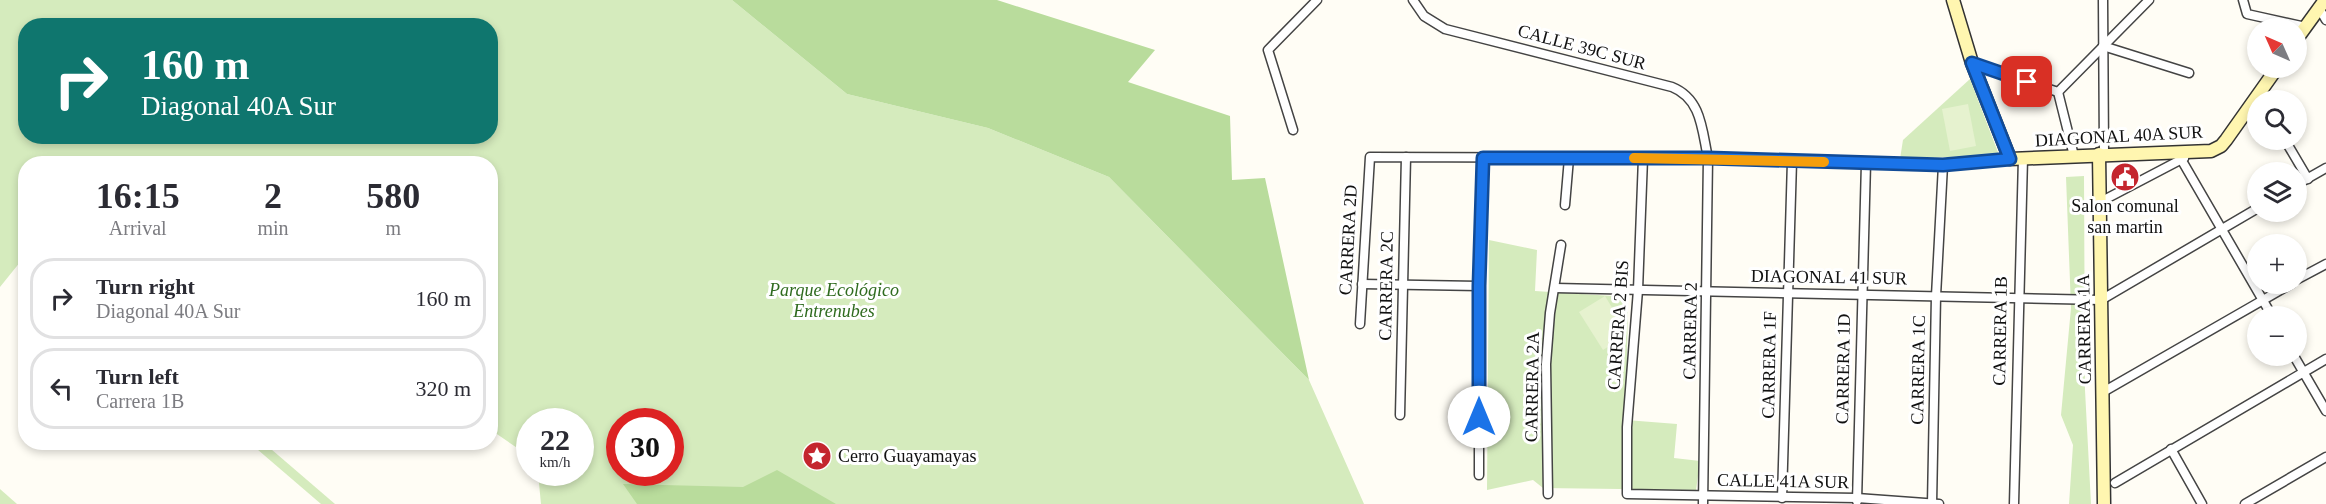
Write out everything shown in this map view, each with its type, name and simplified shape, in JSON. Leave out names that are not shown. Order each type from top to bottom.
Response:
[{"type":"main road","name":"CARRERA 1B","points":[[1953,0],[1972,63],[2017,159]]},
{"type":"main road","points":[[2307,26],[2322,4]]},
{"type":"main road","name":"DIAGONAL 40A SUR","points":[[2017,159],[2211,151],[2221,146],[2247,114]]},
{"type":"main road","name":"CARRERA 1A","points":[[2101,154],[2104,504]]},
{"type":"street","points":[[1293,130],[1268,50],[1317,0]]},
{"type":"street","name":"CALLE 39C SUR","points":[[1413,0],[1424,16],[1445,29],[1678,90],[1691,99],[1696,108],[1708,158]]},
{"type":"street","points":[[2101,154],[2103,0]]},
{"type":"street","points":[[2058,92],[2149,0]]},
{"type":"street","points":[[2243,0],[2247,14],[2265,18]]},
{"type":"street","points":[[2322,4],[2326,20]]},
{"type":"street","points":[[2103,46],[2189,72]]},
{"type":"street","points":[[1972,63],[2058,92]]},
{"type":"street","points":[[2058,92],[2074,156]]},
{"type":"street","points":[[2291,150],[2308,178],[2326,168]]},
{"type":"street","points":[[2100,202],[2195,152]]},
{"type":"street","name":"DIAGONAL 40A SUR","points":[[1370,157],[1708,158],[1943,165],[2017,159]]},
{"type":"street","name":"CARRERA 2D","points":[[1360,324],[1370,157]]},
{"type":"street","name":"CARRERA 2C","points":[[1400,415],[1406,157]]},
{"type":"street","points":[[1479,475],[1479,286],[1483,158]]},
{"type":"street","points":[[1565,205],[1569,158]]},
{"type":"street","name":"CARRERA 2 BIS","points":[[1626,494],[1627,427],[1638,290],[1643,158]]},
{"type":"street","name":"CARRERA 2","points":[[1704,500],[1708,158]]},
{"type":"street","name":"CARRERA 1B","points":[[2014,504],[2018,298],[2017,159]]},
{"type":"street","points":[[2181,159],[2266,306]]},
{"type":"street","name":"CARRERA 1F","points":[[1782,498],[1792,161]]},
{"type":"street","name":"CARRERA 1D","points":[[1857,501],[1866,163]]},
{"type":"street","name":"CARRERA 1C","points":[[1932,504],[1936,296],[1943,165]]},
{"type":"street","points":[[2101,300],[2247,214]]},
{"type":"street","name":"CARRERA 2A","points":[[1548,494],[1545,364],[1550,313],[1556,288],[1561,245]]},
{"type":"street","points":[[2307,274],[2326,264]]},
{"type":"street","points":[[1362,284],[1479,286]]},
{"type":"street","name":"DIAGONAL 41 SUR","points":[[1556,288],[2101,300]]},
{"type":"street","points":[[2103,392],[2273,294]]},
{"type":"street","points":[[2115,483],[2326,359]]},
{"type":"street","points":[[2300,366],[2326,411]]},
{"type":"street","points":[[2171,449],[2202,504]]},
{"type":"street","points":[[2245,504],[2326,457]]},
{"type":"street","name":"CALLE 41A SUR","points":[[1626,494],[1704,500],[1782,498],[1939,504]]},
{"type":"green space","name":"Parque Ecológico Entrenubes","points":[[0,0],[732,0],[847,94],[988,128],[1109,177],[1309,380],[1364,504],[541,504],[539,486],[594,486],[594,408],[516,408],[516,447],[498,435],[498,156],[18,156],[18,265],[0,287]]},
{"type":"green space","points":[[732,0],[997,0],[1155,50],[1128,82],[1230,116],[1232,180],[1265,178],[1309,380],[1109,177],[988,128],[847,94]]},
{"type":"green space","points":[[1970,79],[1999,155],[1900,159],[1903,140]]},
{"type":"green space","points":[[1968,104],[1976,146],[1950,151],[1942,109]]},
{"type":"green space","points":[[2084,176],[2085,390],[2091,504],[2069,504],[2073,445],[2061,415],[2071,308],[2066,177]]},
{"type":"green space","points":[[1489,240],[1537,250],[1535,291],[1628,297],[1626,420],[1677,424],[1674,458],[1700,461],[1696,490],[1543,488],[1533,480],[1487,490]]},
{"type":"green space","points":[[1605,296],[1628,334],[1603,350],[1579,312]]},
{"type":"green space","points":[[258,450],[272,450],[335,504],[321,504]]},
{"type":"green space","points":[[777,470],[836,504],[637,504],[624,486],[684,486],[743,487]]},
{"type":"green space","points":[[0,489],[17,504],[0,504]]},
{"type":"slow traffic","points":[[1634,158],[1824,162]]},
{"type":"place","name":"Salon comunal san martin","points":[[2125,177]]},
{"type":"place","name":"Cerro Guayamayas","points":[[817,456]]},
{"type":"route","points":[[1479,417],[1479,286],[1483,158],[1708,158],[1943,165],[2010,159],[1972,63],[2027,82]]}]
